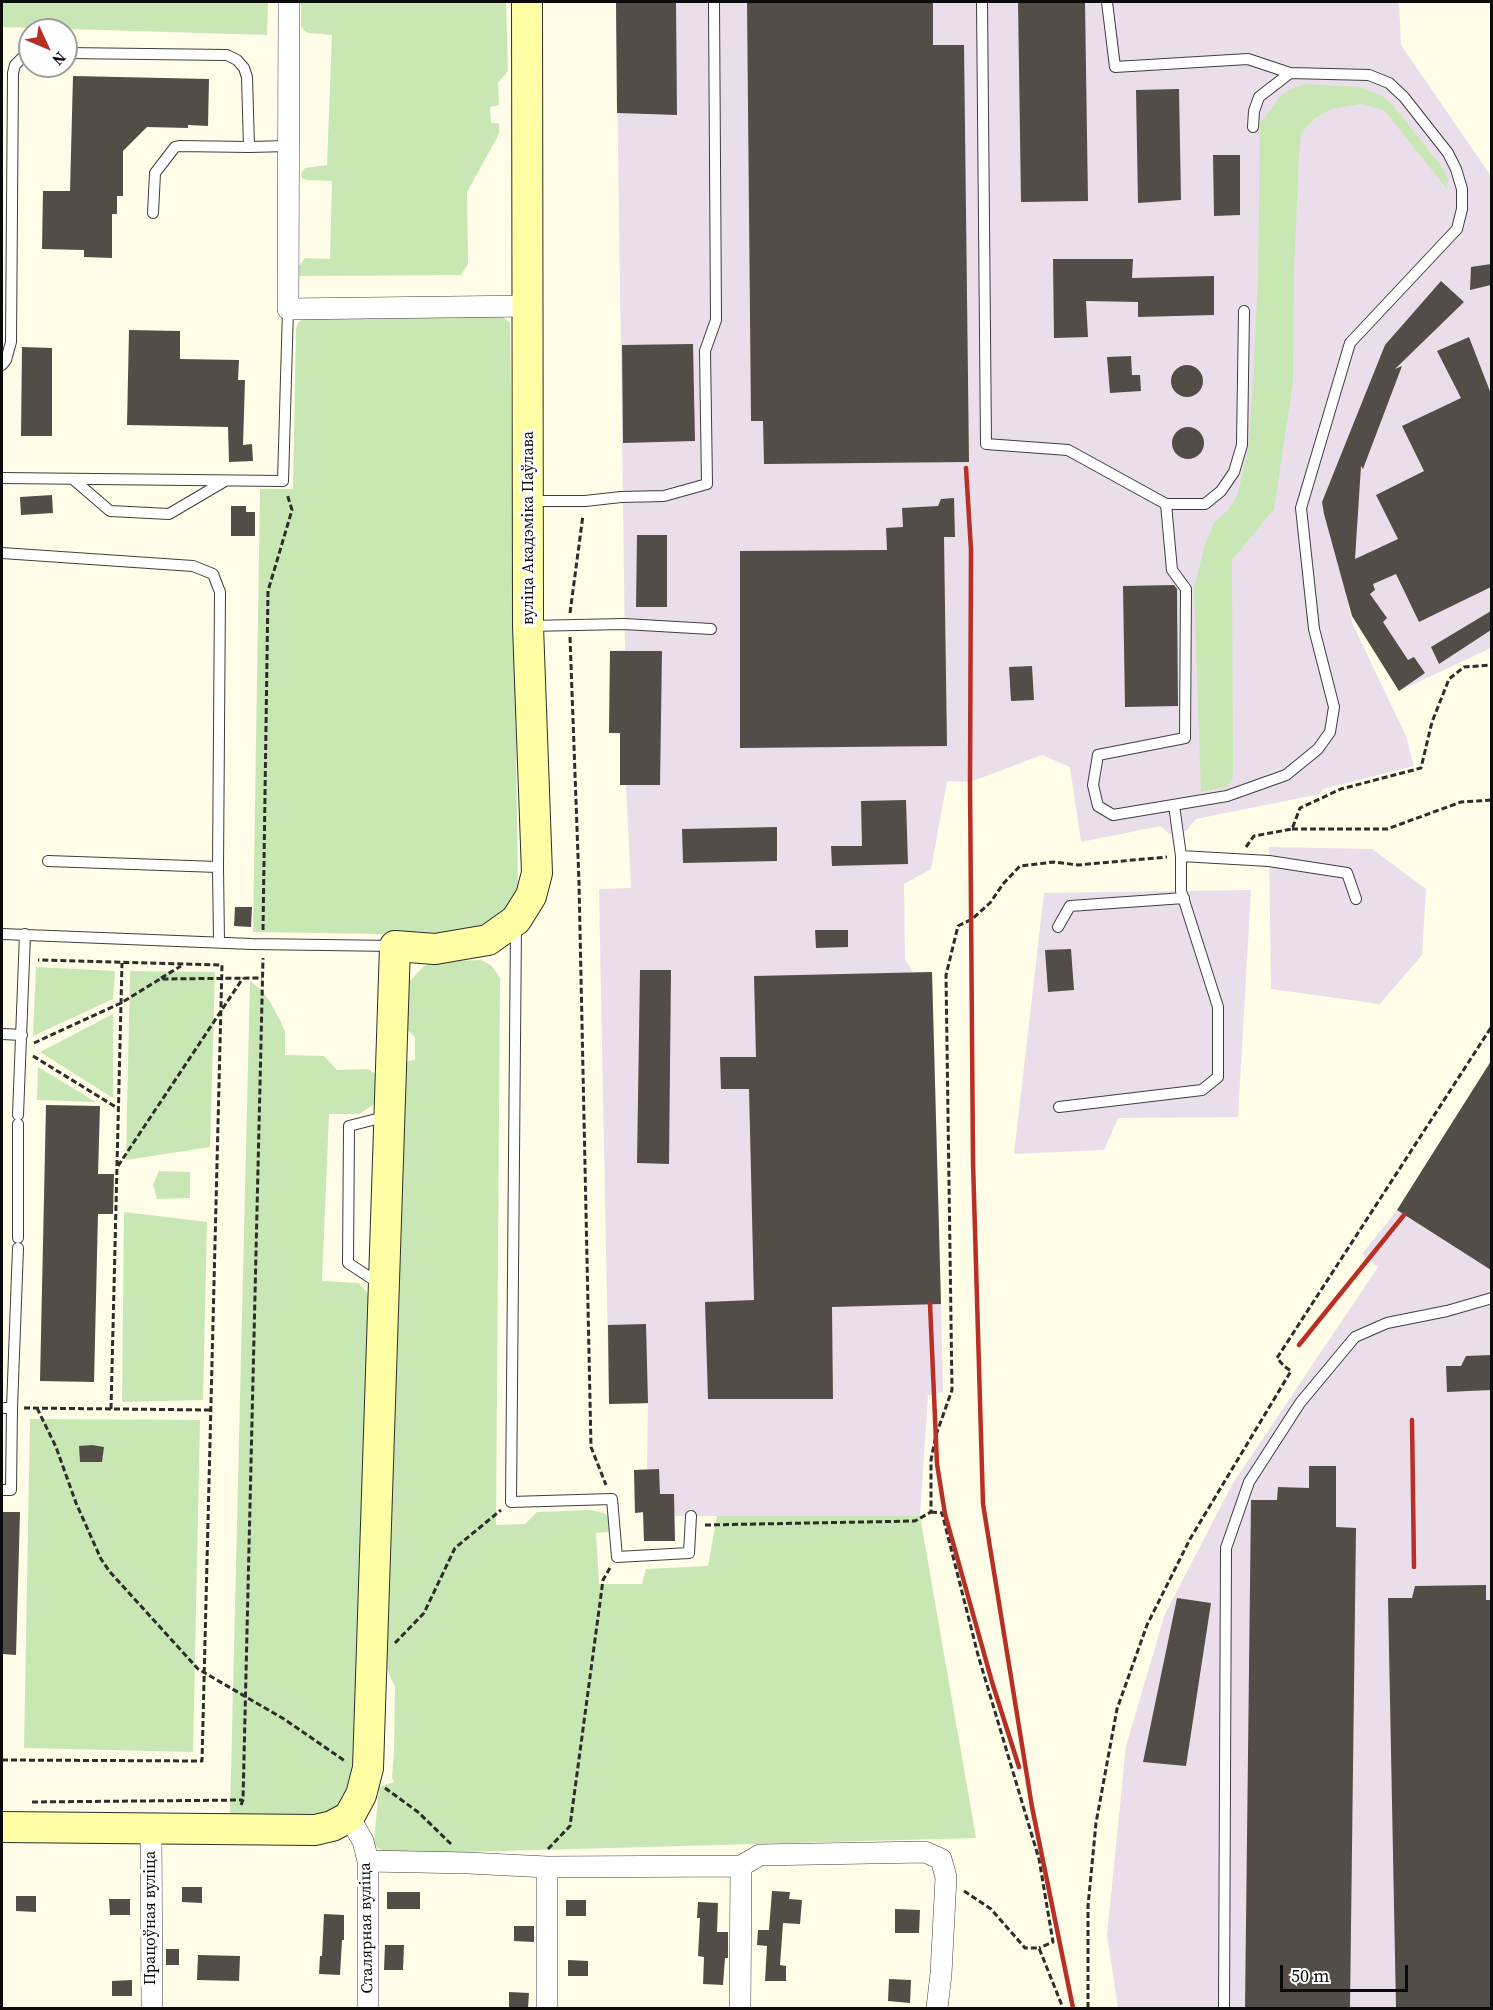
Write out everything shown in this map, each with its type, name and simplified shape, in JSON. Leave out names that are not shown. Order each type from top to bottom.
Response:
[{"type":"main road","name":"вуліца Акадэміка Паўлава","points":[[395,946],[435,949],[488,940],[516,920],[531,896],[537,873],[528,627],[527,2]]},
{"type":"main road","points":[[2,1827],[315,1830],[332,1826],[349,1817],[361,1795],[366,1777],[371,1668],[395,946]]},
{"type":"street","points":[[290,2],[288,309],[529,306]]},
{"type":"street","name":"Сталярная вуліца","points":[[349,1817],[363,1841],[368,1861],[368,2008]]},
{"type":"street","name":"Працоўная вуліца","points":[[151,1828],[152,2008]]},
{"type":"street","points":[[368,1861],[547,1867],[741,1866],[760,1854],[925,1852],[943,1868],[941,1974],[937,2008]]},
{"type":"street","points":[[740,2008],[741,1866]]},
{"type":"street","points":[[547,1867],[547,2008]]},
{"type":"lane","points":[[529,501],[585,501],[664,496],[708,484],[705,351],[716,320],[714,2]]},
{"type":"lane","points":[[982,2],[986,444],[1068,450],[1166,504],[1205,504],[1221,491],[1234,472],[1242,445],[1244,311]]},
{"type":"lane","points":[[1107,2],[1115,67],[1248,59],[1290,73],[1370,75],[1389,83],[1404,97],[1448,153],[1462,189],[1462,209],[1457,229],[1350,343],[1301,508],[1314,629],[1334,707],[1330,732],[1318,748],[1286,775],[1227,796],[1113,815],[1098,806],[1093,785],[1098,755],[1185,738],[1186,589],[1172,570],[1166,504]]},
{"type":"lane","points":[[78,53],[227,55],[237,60],[247,76],[249,147]]},
{"type":"lane","points":[[2,365],[6,360],[11,342],[7,144],[13,73],[18,62]]},
{"type":"lane","points":[[1253,127],[1254,111],[1259,97],[1290,73]]},
{"type":"lane","points":[[153,213],[156,172],[175,147],[289,146]]},
{"type":"lane","points":[[2,478],[283,481],[288,309]]},
{"type":"lane","points":[[74,480],[110,511],[169,514],[225,481]]},
{"type":"lane","points":[[2,553],[193,566],[213,574],[220,592],[219,942]]},
{"type":"lane","points":[[528,627],[624,624],[711,629]]},
{"type":"lane","points":[[1059,1107],[1202,1090],[1218,1077],[1218,1007],[1181,891],[1181,856],[1174,805]]},
{"type":"lane","points":[[1181,856],[1269,861],[1347,873],[1356,899]]},
{"type":"lane","points":[[48,861],[218,867]]},
{"type":"lane","points":[[1058,927],[1070,906],[1184,898]]},
{"type":"lane","points":[[516,920],[511,1502],[612,1499],[617,1557],[689,1554],[691,1520]]},
{"type":"lane","points":[[2,934],[263,944],[395,946]]},
{"type":"lane","points":[[2,1490],[11,1490],[7,1408],[18,1243],[18,1120],[26,934]]},
{"type":"lane","points":[[2,1034],[22,1035]]},
{"type":"lane","points":[[383,1286],[348,1263],[349,1126],[391,1116]]},
{"type":"lane","points":[[1224,2008],[1226,1548],[1249,1482],[1300,1403],[1355,1337],[1387,1323],[1447,1311],[1491,1298]]},
{"type":"path","points":[[229,1830],[243,1800],[263,944],[268,591],[292,510],[283,481]]},
{"type":"path","points":[[585,501],[569,615],[579,894],[591,1447],[612,1499]]},
{"type":"path","points":[[1292,829],[1300,808],[1341,789],[1421,768],[1432,722],[1449,679],[1464,667],[1484,664],[1491,666]]},
{"type":"path","points":[[1236,859],[1254,837],[1292,829],[1387,829],[1461,802],[1491,800]]},
{"type":"path","points":[[931,1512],[930,1460],[952,1389],[946,975],[958,926],[972,919],[990,903],[1020,866],[1054,862],[1078,865],[1181,856]]},
{"type":"path","points":[[2,1760],[202,1761],[222,965],[25,959]]},
{"type":"path","points":[[111,1409],[122,963]]},
{"type":"path","points":[[22,1048],[121,1003],[183,965]]},
{"type":"path","points":[[118,1167],[243,978]]},
{"type":"path","points":[[160,979],[262,978]]},
{"type":"path","points":[[22,1048],[119,1109]]},
{"type":"path","points":[[7,1408],[211,1410]]},
{"type":"path","points":[[37,1408],[56,1448],[76,1503],[101,1559],[186,1657],[204,1674],[293,1724],[395,1795],[418,1812],[468,1863]]},
{"type":"path","points":[[371,1668],[424,1613],[455,1548],[511,1502]]},
{"type":"path","points":[[691,1520],[915,1521],[931,1512],[942,1513],[978,1655],[1039,1859],[1053,1942],[1040,1948],[1025,1948],[991,1909],[943,1868]]},
{"type":"path","points":[[547,1867],[548,1850],[570,1826],[603,1580],[617,1557]]},
{"type":"path","points":[[24,1802],[243,1800]]},
{"type":"path","points":[[1040,1948],[1063,2008]]},
{"type":"shaded area","points":[[616,2],[1399,2],[1401,45],[1491,176],[1491,648],[1399,691],[1347,601],[1353,625],[1406,736],[1414,766],[1323,789],[1320,794],[1196,819],[1186,831],[1169,834],[1161,826],[1081,842],[1070,767],[1042,755],[970,782],[947,781],[931,869],[904,884],[905,959],[913,972],[932,972],[941,1304],[943,1392],[928,1395],[920,1516],[674,1516],[675,1541],[644,1541],[643,1513],[635,1513],[634,1470],[647,1469],[648,1404],[609,1404],[599,889],[631,888],[626,785],[620,785],[620,734],[609,733],[610,651],[625,650]]},
{"type":"shaded area","points":[[1269,847],[1372,849],[1426,889],[1422,955],[1380,1004],[1271,989]]},
{"type":"shaded area","points":[[1251,890],[1238,1117],[1118,1118],[1104,1150],[1014,1154],[1044,893]]},
{"type":"shaded area","points":[[1491,1061],[1491,2008],[1118,2008],[1107,1935],[1126,1746],[1165,1614],[1233,1483],[1378,1267],[1362,1254],[1397,1210]]},
{"type":"green space","points":[[2,2],[268,2],[267,35],[78,29],[78,18],[18,18],[18,27],[2,27]]},
{"type":"green space","points":[[301,2],[506,2],[508,71],[498,83],[499,105],[490,107],[491,123],[499,123],[499,134],[467,192],[468,264],[461,275],[296,276],[297,269],[305,258],[330,259],[332,181],[307,180],[302,178],[301,174],[305,168],[327,165],[332,35],[308,33],[304,30],[301,26]]},
{"type":"green space","points":[[1306,84],[1359,87],[1382,96],[1391,103],[1442,167],[1448,180],[1447,189],[1384,110],[1360,104],[1332,109],[1315,118],[1301,133],[1294,272],[1293,382],[1274,509],[1232,560],[1233,777],[1226,787],[1201,792],[1194,588],[1206,541],[1214,523],[1229,509],[1238,493],[1248,450],[1258,275],[1260,123],[1280,97],[1290,89]]},
{"type":"green space","points":[[305,317],[503,317],[510,323],[518,887],[517,898],[512,907],[488,925],[446,935],[253,932],[260,489],[293,489],[296,329],[298,323]]},
{"type":"green space","points":[[481,960],[491,965],[500,978],[496,1525],[525,1524],[537,1512],[590,1510],[604,1513],[613,1521],[611,1532],[596,1533],[599,1584],[642,1584],[646,1569],[708,1566],[717,1516],[920,1516],[976,1838],[426,1853],[387,1852],[377,1848],[374,1842],[379,1787],[394,1782],[392,1777],[395,1687],[382,1657],[402,1062],[415,1060],[415,1037],[405,1028],[408,983],[424,966],[432,962]]},
{"type":"green space","points":[[36,967],[115,971],[113,999],[33,1036]]},
{"type":"green space","points":[[130,971],[215,972],[210,1147],[126,1160]]},
{"type":"green space","points":[[250,981],[269,1000],[281,1022],[285,1032],[285,1055],[324,1056],[337,1070],[368,1069],[377,1075],[377,1099],[373,1105],[359,1114],[329,1114],[322,1281],[359,1283],[368,1294],[369,1307],[358,1768],[338,1807],[323,1816],[230,1815]]},
{"type":"green space","points":[[113,1014],[113,1098],[40,1052]]},
{"type":"green space","points":[[38,1067],[96,1102],[37,1100]]},
{"type":"green space","points":[[159,1171],[190,1172],[190,1198],[157,1199],[153,1185]]},
{"type":"green space","points":[[124,1212],[207,1222],[203,1400],[122,1402]]},
{"type":"green space","points":[[30,1419],[200,1420],[193,1752],[24,1748]]},
{"type":"building","points":[[616,2],[676,2],[677,115],[617,113]]},
{"type":"building","points":[[747,2],[933,2],[933,45],[964,45],[969,462],[764,464],[763,421],[751,421]]},
{"type":"building","points":[[1018,2],[1085,2],[1088,201],[1021,202]]},
{"type":"building","points":[[78,76],[209,79],[208,126],[147,127],[123,151],[123,196],[117,196],[117,214],[112,214],[112,258],[84,257],[84,250],[42,249],[43,191],[70,191],[73,78]]},
{"type":"building","points":[[1179,89],[1181,200],[1138,203],[1136,90]]},
{"type":"building","points":[[1213,155],[1240,155],[1240,215],[1214,216]]},
{"type":"building","points":[[1053,259],[1133,259],[1132,278],[1214,276],[1214,315],[1138,317],[1138,302],[1086,301],[1088,337],[1054,338]]},
{"type":"building","points":[[1491,264],[1491,285],[1470,290],[1471,267]]},
{"type":"building","points":[[1441,281],[1464,302],[1395,369],[1402,366],[1363,469],[1361,466],[1355,559],[1398,539],[1376,495],[1424,471],[1402,426],[1461,398],[1437,351],[1469,337],[1491,394],[1491,587],[1419,622],[1396,574],[1373,584],[1375,590],[1370,594],[1387,618],[1383,622],[1408,660],[1414,657],[1425,673],[1399,691],[1352,616],[1322,502],[1385,345]]},
{"type":"building","points":[[129,330],[180,331],[180,359],[239,360],[238,380],[245,380],[243,445],[252,444],[253,461],[229,462],[228,427],[127,425]]},
{"type":"building","points":[[693,344],[695,441],[623,443],[622,345]]},
{"type":"building","points":[[22,347],[52,348],[52,436],[21,436]]},
{"type":"building","points":[[1131,356],[1132,375],[1140,375],[1141,391],[1110,393],[1107,357]]},
{"type":"building","points":[[1187,365],[1198,370],[1203,381],[1198,392],[1187,397],[1176,392],[1171,381],[1176,370]]},
{"type":"building","points":[[1188,427],[1199,432],[1204,443],[1199,454],[1188,459],[1177,454],[1172,443],[1177,432]]},
{"type":"building","points":[[52,495],[53,513],[21,515],[20,497]]},
{"type":"building","points":[[954,498],[955,537],[944,537],[947,746],[740,748],[740,551],[887,550],[886,528],[903,527],[902,508],[938,506],[941,499]]},
{"type":"building","points":[[231,506],[246,506],[246,512],[255,512],[255,536],[231,536]]},
{"type":"building","points":[[637,535],[667,535],[667,607],[636,607]]},
{"type":"building","points":[[1174,585],[1177,589],[1178,706],[1125,707],[1123,586]]},
{"type":"building","points":[[1491,611],[1491,630],[1439,664],[1431,647]]},
{"type":"building","points":[[610,651],[662,651],[660,785],[620,785],[620,733],[609,733]]},
{"type":"building","points":[[1032,666],[1034,700],[1011,701],[1009,667]]},
{"type":"building","points":[[906,800],[908,864],[832,866],[831,846],[862,846],[861,801]]},
{"type":"building","points":[[777,827],[777,861],[683,863],[682,829]]},
{"type":"building","points":[[235,907],[252,907],[251,927],[234,926]]},
{"type":"building","points":[[815,930],[848,930],[848,947],[816,948]]},
{"type":"building","points":[[1071,949],[1074,990],[1048,992],[1045,950]]},
{"type":"building","points":[[640,970],[671,970],[669,1164],[637,1163]]},
{"type":"building","points":[[932,972],[941,1304],[832,1307],[833,1399],[708,1399],[705,1302],[754,1300],[749,1089],[721,1089],[720,1057],[756,1057],[754,976]]},
{"type":"building","points":[[1491,1061],[1491,1270],[1397,1210]]},
{"type":"building","points":[[46,1105],[100,1106],[98,1174],[114,1174],[113,1214],[98,1214],[94,1382],[40,1381]]},
{"type":"building","points":[[646,1324],[648,1403],[609,1404],[608,1325]]},
{"type":"building","points":[[1491,1355],[1491,1390],[1447,1392],[1446,1366],[1461,1366],[1466,1356]]},
{"type":"building","points":[[79,1446],[104,1447],[102,1462],[80,1462]]},
{"type":"building","points":[[1309,1466],[1336,1466],[1336,1527],[1356,1528],[1350,2008],[1245,2008],[1251,1500],[1277,1500],[1278,1487],[1309,1488]]},
{"type":"building","points":[[659,1469],[660,1494],[674,1494],[675,1541],[644,1541],[643,1512],[635,1513],[634,1470]]},
{"type":"building","points":[[2,1512],[20,1512],[16,1655],[2,1654]]},
{"type":"building","points":[[1486,1585],[1486,1600],[1491,1600],[1491,2008],[1396,2008],[1388,1598],[1412,1598],[1415,1586]]},
{"type":"building","points":[[1177,1598],[1211,1603],[1186,1766],[1143,1762]]},
{"type":"building","points":[[182,1887],[202,1887],[202,1903],[182,1902]]},
{"type":"building","points":[[772,1891],[790,1892],[789,1899],[802,1900],[800,1924],[783,1923],[780,1965],[786,1966],[786,1981],[765,1981],[767,1946],[757,1945],[758,1930],[769,1930]]},
{"type":"building","points":[[387,1892],[420,1892],[420,1909],[387,1909]]},
{"type":"building","points":[[16,1896],[36,1896],[36,1912],[16,1911]]},
{"type":"building","points":[[109,1899],[130,1899],[130,1915],[110,1915]]},
{"type":"building","points":[[566,1900],[586,1900],[586,1916],[566,1916]]},
{"type":"building","points":[[698,1902],[718,1903],[717,1932],[728,1932],[728,1958],[725,1958],[723,1985],[703,1984],[704,1957],[698,1956],[700,1918],[697,1918]]},
{"type":"building","points":[[895,1909],[920,1910],[919,1933],[895,1933]]},
{"type":"building","points":[[324,1914],[344,1915],[340,1975],[319,1974]]},
{"type":"building","points":[[514,1926],[534,1926],[534,1942],[514,1941]]},
{"type":"building","points":[[385,1945],[404,1945],[403,1970],[384,1970]]},
{"type":"building","points":[[166,1949],[179,1949],[179,1965],[166,1965]]},
{"type":"building","points":[[198,1955],[240,1956],[239,1981],[197,1980]]},
{"type":"building","points":[[568,1960],[588,1961],[588,1976],[568,1976]]},
{"type":"building","points":[[889,1979],[911,1980],[910,2003],[888,2001]]},
{"type":"building","points":[[132,1980],[132,1996],[112,1996],[112,1981]]},
{"type":"building","points":[[509,1992],[529,1993],[528,2008],[509,2008]]},
{"type":"railway","points":[[966,468],[971,550],[973,1162],[983,1504],[1032,1807],[1073,2008]]},
{"type":"railway","points":[[1299,1345],[1404,1215]]},
{"type":"railway","points":[[930,1304],[937,1464],[945,1514],[992,1682],[1019,1767]]},
{"type":"railway","points":[[1412,1420],[1414,1567]]}]
